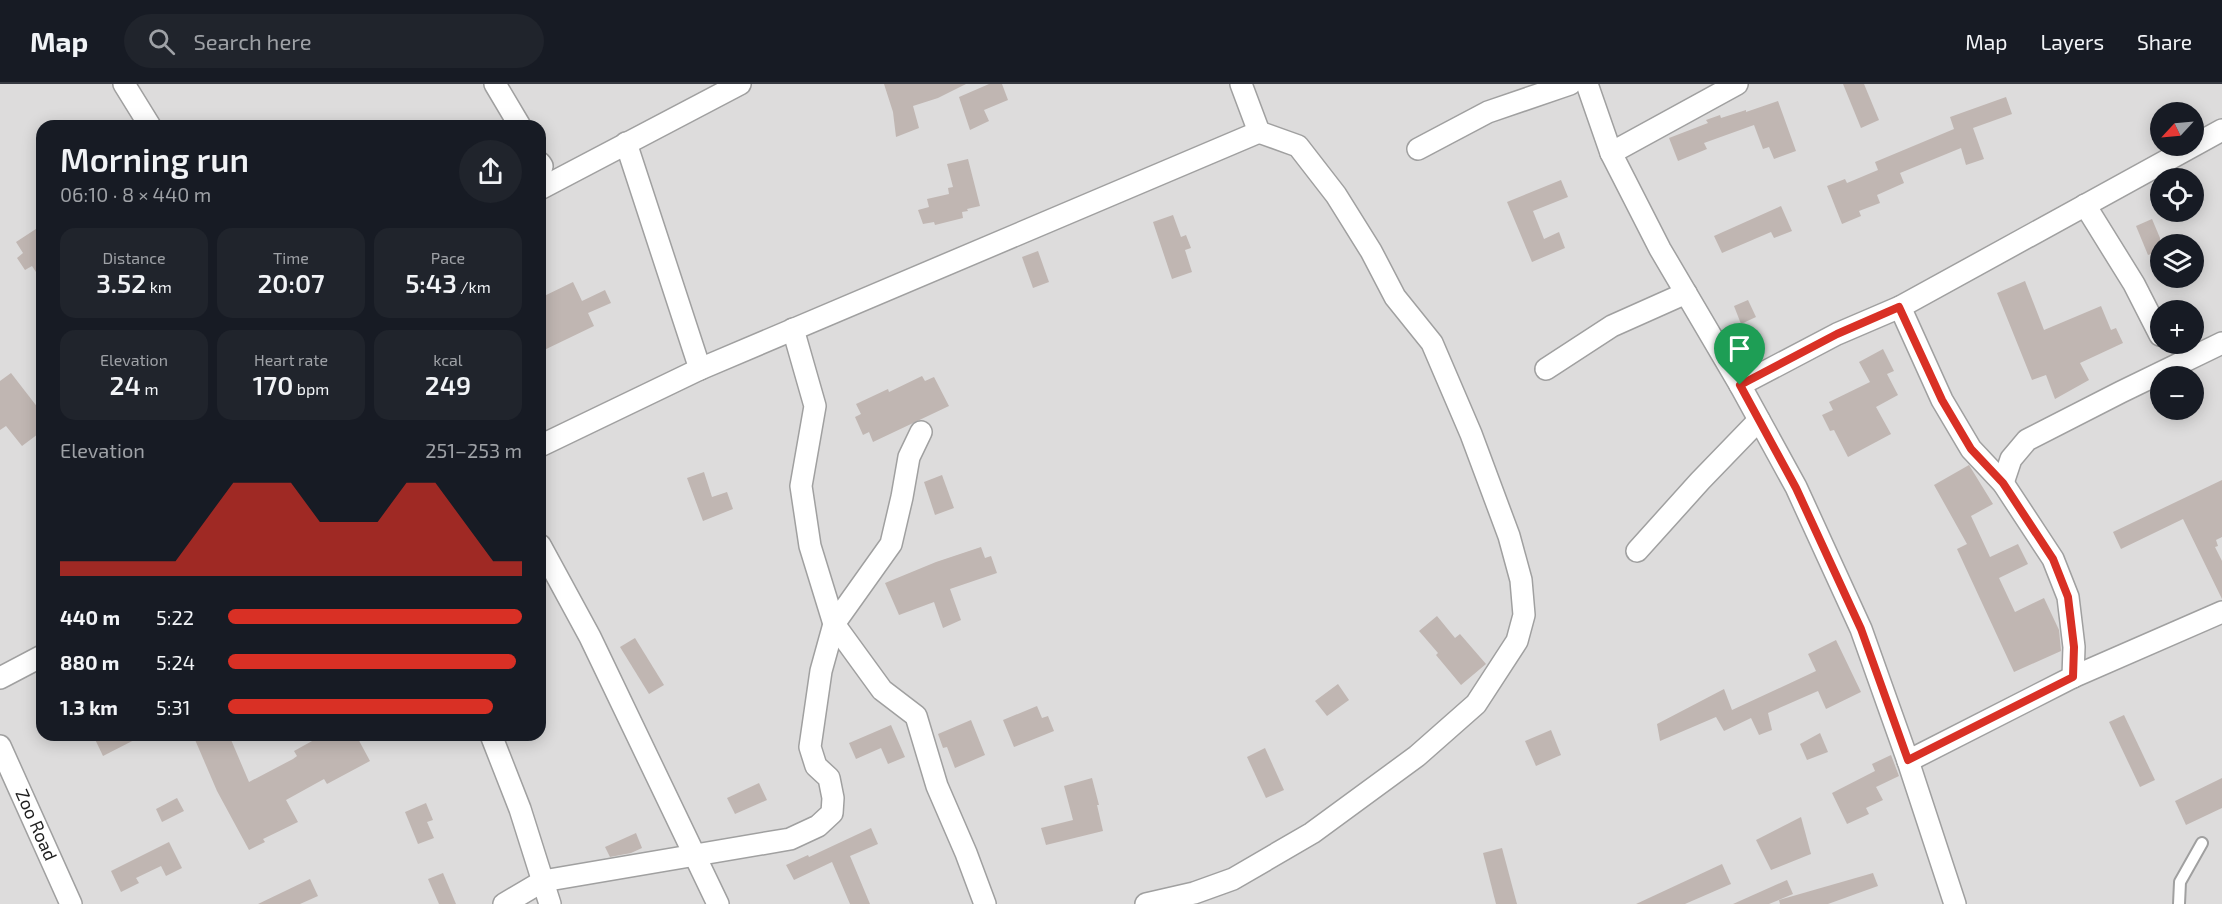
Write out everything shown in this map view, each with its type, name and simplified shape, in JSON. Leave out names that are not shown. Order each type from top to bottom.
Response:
[{"type":"street","points":[[495,84],[516,120]]},
{"type":"street","points":[[546,186],[740,84]]},
{"type":"street","points":[[1241,84],[1259,132]]},
{"type":"street","points":[[1418,149],[1488,112],[1570,84]]},
{"type":"street","points":[[1587,84],[1611,153],[1660,249],[1740,385],[1796,488],[1861,629],[1908,760],[1955,904]]},
{"type":"street","points":[[1611,153],[1737,84]]},
{"type":"street","points":[[129,86],[147,120]]},
{"type":"street","points":[[1740,385],[1837,334],[1899,307],[2222,130]]},
{"type":"street","points":[[546,443],[700,369],[1259,132],[1298,146],[1336,195],[1371,251],[1395,297],[1432,343],[1471,434],[1509,536],[1521,580],[1524,615],[1516,640],[1476,704],[1417,756],[1312,833],[1233,879],[1194,893],[1146,904]]},
{"type":"street","points":[[627,143],[700,369]]},
{"type":"street","points":[[2085,205],[2150,316]]},
{"type":"street","points":[[1546,369],[1612,326],[1686,293]]},
{"type":"street","points":[[1899,307],[1942,400],[1971,449],[2003,483],[2053,559],[2068,597],[2074,647],[2073,677]]},
{"type":"street","points":[[793,329],[815,406],[801,486],[810,546],[834,624],[882,690],[916,717],[937,786],[985,904]]},
{"type":"street","points":[[2003,483],[2011,459],[2027,440],[2057,423],[2222,343]]},
{"type":"street","points":[[2170,354],[2176,365]]},
{"type":"street","points":[[1637,551],[1759,420]]},
{"type":"street","points":[[504,904],[543,881],[790,839],[818,826],[832,813],[833,798],[829,778],[816,766],[810,747],[821,670],[834,624],[891,544],[909,456],[921,432]]},
{"type":"street","points":[[546,556],[590,637],[718,904]]},
{"type":"street","points":[[1908,760],[2073,677],[2222,612]]},
{"type":"street","points":[[0,678],[36,659]]},
{"type":"street","points":[[493,741],[520,809],[550,904]]},
{"type":"street","name":"Zoo Road","points":[[0,746],[71,904]]},
{"type":"lane","points":[[2179,904],[2180,882],[2202,843]]},
{"type":"shaded area","points":[[0,84],[2222,84],[2222,904],[0,904]]},
{"type":"building","points":[[884,84],[966,84],[938,98],[913,106],[919,128],[896,137],[893,112]]},
{"type":"building","points":[[989,84],[1002,84],[1008,100],[984,110],[989,121],[970,130],[959,97]]},
{"type":"building","points":[[1843,84],[1864,84],[1879,120],[1861,128]]},
{"type":"building","points":[[2006,97],[2012,114],[1973,128],[1984,159],[1966,165],[1961,148],[1900,173],[1904,183],[1877,195],[1880,203],[1859,211],[1861,216],[1842,224],[1827,186],[1845,179],[1847,183],[1878,170],[1875,162],[1954,129],[1950,117]]},
{"type":"building","points":[[1778,101],[1796,151],[1774,159],[1769,147],[1763,149],[1754,125],[1704,143],[1707,149],[1678,161],[1669,138],[1708,123],[1706,120],[1720,115],[1721,118],[1746,110],[1746,112]]},
{"type":"building","points":[[968,159],[980,206],[962,212],[963,218],[935,225],[934,222],[923,224],[918,210],[929,207],[927,199],[949,194],[948,188],[953,187],[947,164]]},
{"type":"building","points":[[1561,180],[1568,197],[1533,211],[1544,239],[1559,232],[1565,248],[1532,262],[1507,202]]},
{"type":"building","points":[[1781,206],[1792,231],[1774,238],[1771,232],[1722,253],[1714,236]]},
{"type":"building","points":[[1173,215],[1181,237],[1186,235],[1191,248],[1185,250],[1192,272],[1172,279],[1153,222]]},
{"type":"building","points":[[2150,220],[2153,222],[2158,234],[2150,234],[2150,254],[2148,255],[2136,226]]},
{"type":"building","points":[[36,229],[36,272],[32,266],[25,270],[17,258],[23,253],[16,242]]},
{"type":"building","points":[[1038,251],[1049,282],[1033,288],[1022,257]]},
{"type":"building","points":[[2025,281],[2044,330],[2101,306],[2111,330],[2116,328],[2123,343],[2080,363],[2089,380],[2055,399],[2046,375],[2032,380],[1997,293]]},
{"type":"building","points":[[573,282],[582,301],[605,290],[611,303],[588,313],[594,326],[546,349],[546,295]]},
{"type":"building","points":[[1748,300],[1756,317],[1741,324],[1734,306]]},
{"type":"building","points":[[1883,349],[1894,371],[1887,374],[1898,395],[1876,407],[1891,434],[1848,457],[1834,430],[1830,431],[1822,415],[1833,410],[1829,402],[1870,382],[1859,362]]},
{"type":"building","points":[[11,373],[36,405],[36,436],[22,446],[6,426],[0,430],[0,381]]},
{"type":"building","points":[[922,376],[925,381],[934,377],[949,406],[873,442],[869,432],[863,435],[855,417],[861,414],[856,404],[888,389],[889,392]]},
{"type":"building","points":[[1969,465],[1993,504],[1971,516],[1990,557],[2018,544],[2028,564],[1999,578],[2015,612],[2044,598],[2059,630],[2061,651],[2014,672],[1957,549],[1967,544],[1934,485]]},
{"type":"building","points":[[704,472],[712,497],[727,492],[733,509],[703,521],[687,478]]},
{"type":"building","points":[[942,475],[954,508],[935,515],[924,482]]},
{"type":"building","points":[[2222,480],[2222,537],[2216,540],[2218,546],[2215,547],[2222,561],[2222,599],[2183,519],[2121,549],[2113,532]]},
{"type":"building","points":[[981,547],[985,558],[991,556],[997,573],[950,589],[961,620],[943,628],[934,602],[899,615],[885,583]]},
{"type":"building","points":[[1437,616],[1455,638],[1460,634],[1486,664],[1461,685],[1419,631]]},
{"type":"building","points":[[635,638],[664,685],[649,694],[620,647]]},
{"type":"building","points":[[1836,640],[1861,692],[1826,709],[1818,691],[1768,713],[1772,730],[1759,735],[1751,718],[1724,731],[1716,717],[1660,741],[1657,724],[1724,689],[1732,710],[1816,671],[1808,654]]},
{"type":"building","points":[[1338,684],[1349,700],[1327,716],[1315,701]]},
{"type":"building","points":[[1037,706],[1042,718],[1048,716],[1054,731],[1014,747],[1003,720]]},
{"type":"building","points":[[2124,715],[2155,780],[2140,787],[2109,722]]},
{"type":"building","points":[[971,720],[985,755],[955,768],[947,747],[943,748],[938,734]]},
{"type":"building","points":[[891,725],[905,757],[888,764],[881,748],[856,759],[849,743]]},
{"type":"building","points":[[1551,730],[1561,755],[1536,766],[1525,741]]},
{"type":"building","points":[[1820,733],[1828,752],[1807,760],[1800,744]]},
{"type":"building","points":[[96,741],[132,741],[103,756]]},
{"type":"building","points":[[196,741],[232,741],[249,782],[293,759],[297,756],[294,751],[312,741],[359,741],[370,761],[327,784],[324,779],[286,800],[298,822],[263,839],[265,842],[249,850],[217,791]]},
{"type":"building","points":[[1265,748],[1284,790],[1266,798],[1247,757]]},
{"type":"building","points":[[1891,755],[1899,776],[1876,787],[1883,800],[1866,808],[1869,814],[1847,824],[1832,793],[1875,771],[1872,764]]},
{"type":"building","points":[[1092,778],[1103,831],[1046,845],[1041,828],[1073,820],[1064,786]]},
{"type":"building","points":[[2222,778],[2222,808],[2186,825],[2175,801]]},
{"type":"building","points":[[759,783],[767,800],[735,814],[727,798]]},
{"type":"building","points":[[177,798],[184,811],[162,822],[156,809]]},
{"type":"building","points":[[426,803],[433,820],[427,822],[434,838],[418,844],[405,812]]},
{"type":"building","points":[[1801,817],[1811,854],[1771,870],[1756,840]]},
{"type":"building","points":[[871,828],[878,844],[850,856],[870,904],[850,904],[832,862],[794,880],[786,865],[808,855],[809,857]]},
{"type":"building","points":[[636,833],[642,848],[631,853],[610,857],[605,847]]},
{"type":"building","points":[[169,842],[182,868],[166,876],[161,866],[136,878],[139,883],[121,892],[111,871]]},
{"type":"building","points":[[1502,848],[1517,904],[1496,904],[1483,853]]},
{"type":"building","points":[[1722,864],[1731,884],[1685,904],[1636,904]]},
{"type":"building","points":[[443,873],[456,904],[439,904],[428,879]]},
{"type":"building","points":[[1873,873],[1878,886],[1828,904],[1780,904],[1779,900]]},
{"type":"building","points":[[310,879],[318,896],[300,904],[258,904]]},
{"type":"building","points":[[1787,880],[1793,894],[1769,904],[1733,904]]},
{"type":"route","points":[[1899,307],[1942,400],[1971,449],[2003,483],[2053,559],[2068,597],[2074,647],[2073,677],[1908,760],[1861,629],[1796,488],[1740,385],[1837,334],[1899,307]]}]
